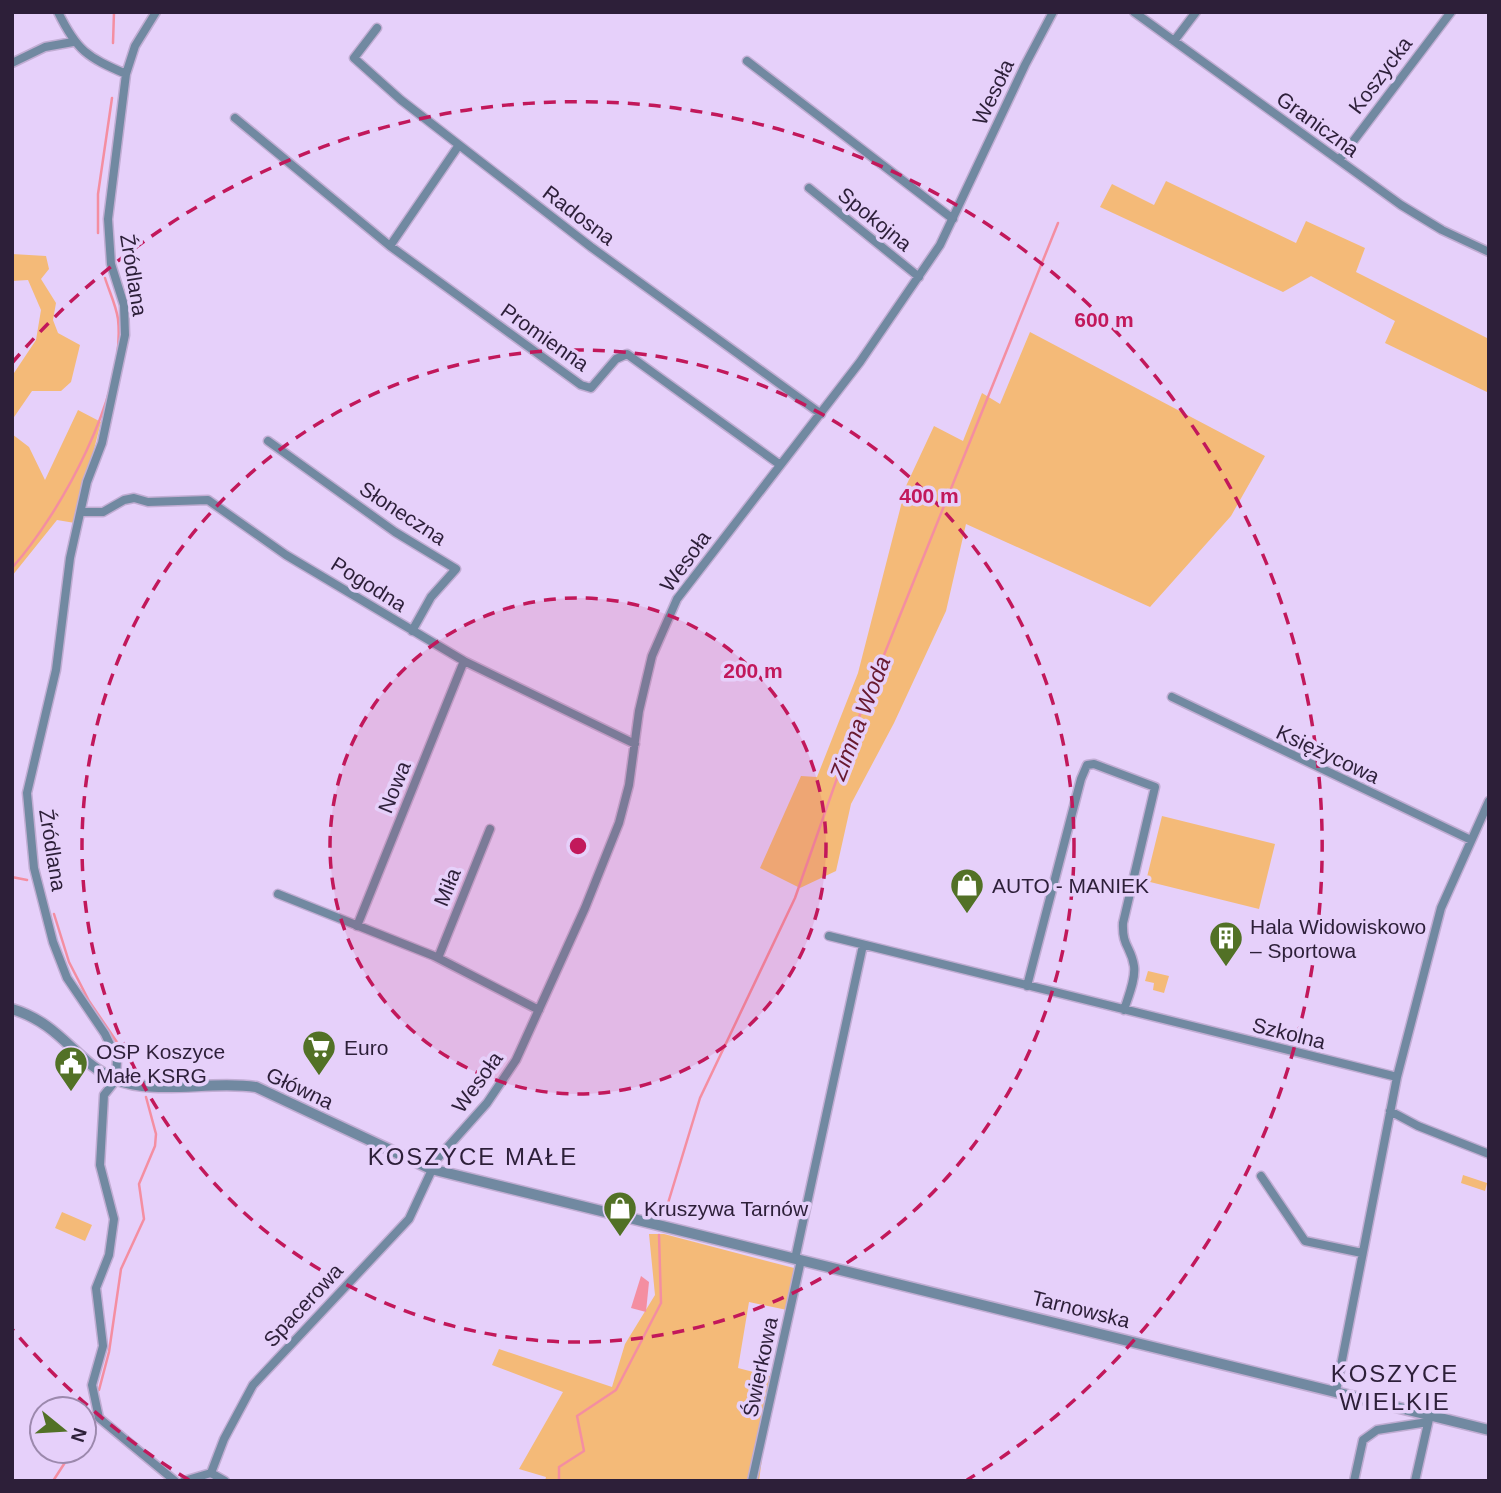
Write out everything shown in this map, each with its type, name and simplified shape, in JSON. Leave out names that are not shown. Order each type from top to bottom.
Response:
[{"type":"street","points":[[58,12],[73,42],[103,64],[126,75]]},
{"type":"street","name":"Źródlana","points":[[116,1080],[117,1059],[105,1034],[66,978],[53,942],[29,836],[27,793],[56,670],[70,558],[87,482],[102,443],[125,335],[124,304],[111,264],[108,219],[126,75],[135,47],[156,12]]},
{"type":"street","name":"Wesoła","points":[[431,1169],[487,1103],[516,1060],[540,1010],[619,823],[652,656],[677,599],[779,464],[821,414],[919,276],[953,219],[1025,65],[1053,12]]},
{"type":"street","name":"Graniczna","points":[[1134,12],[1418,215],[1489,251]]},
{"type":"street","points":[[1174,41],[1196,12]]},
{"type":"street","name":"Koszycka","points":[[1339,160],[1451,12]]},
{"type":"street","name":"Radosna","points":[[377,28],[354,58],[459,145],[602,255],[821,414]]},
{"type":"street","points":[[12,63],[45,47],[73,42]]},
{"type":"street","points":[[747,61],[953,219]]},
{"type":"street","name":"Promienna","points":[[235,118],[390,246],[581,386],[591,388],[616,359],[627,354],[779,464]]},
{"type":"street","points":[[390,246],[459,145]]},
{"type":"street","name":"Spokojna","points":[[809,188],[919,276]]},
{"type":"street","name":"Słoneczna","points":[[268,442],[395,532],[456,569],[431,597],[412,631]]},
{"type":"street","name":"Pogodna","points":[[81,512],[103,512],[124,500],[134,498],[148,502],[208,500],[286,555],[464,661],[635,744]]},
{"type":"street","name":"Nowa","points":[[358,926],[464,661]]},
{"type":"street","name":"Księżycowa","points":[[1171,697],[1471,840]]},
{"type":"street","points":[[1027,986],[1087,765],[1094,764],[1155,787],[1124,923],[1123,942],[1132,954],[1135,969],[1124,1010]]},
{"type":"street","points":[[1336,1391],[1397,1077],[1441,908],[1489,801]]},
{"type":"street","name":"Miła","points":[[438,958],[490,829]]},
{"type":"street","points":[[278,894],[438,958],[540,1010]]},
{"type":"street","name":"Szkolna","points":[[829,936],[1397,1077]]},
{"type":"street","points":[[798,1259],[863,945]]},
{"type":"street","name":"Główna","points":[[12,1009],[51,1027],[97,1068],[116,1080],[146,1086],[234,1083],[256,1087],[431,1169],[664,1227]]},
{"type":"street","points":[[116,1080],[104,1095],[100,1165],[114,1219],[109,1255],[96,1288],[103,1346],[92,1385],[99,1418],[174,1481]]},
{"type":"street","points":[[1390,1111],[1418,1126],[1489,1154]]},
{"type":"street","name":"Spacerowa","points":[[211,1473],[224,1439],[253,1385],[409,1219],[423,1193],[431,1169]]},
{"type":"street","points":[[1261,1176],[1305,1241],[1362,1253]]},
{"type":"street","name":"Tarnowska","points":[[664,1227],[1336,1391],[1429,1418],[1489,1430]]},
{"type":"street","name":"Świerkowa","points":[[752,1481],[798,1259]]},
{"type":"street","points":[[1354,1481],[1363,1440],[1377,1430],[1429,1418],[1415,1481]]},
{"type":"street","points":[[184,1481],[211,1473],[225,1481]]},
{"type":"shaded area","points":[[1166,181],[1296,243],[1306,221],[1365,248],[1356,272],[1489,339],[1489,393],[1385,343],[1395,321],[1311,276],[1283,292],[1100,207],[1112,184],[1154,205]]},
{"type":"shaded area","points":[[12,254],[46,256],[49,269],[41,279],[56,303],[53,320],[58,333],[80,345],[71,382],[61,391],[32,391],[12,420],[12,376],[36,340],[41,310],[28,280],[12,281]]},
{"type":"shaded area","points":[[1030,332],[1265,456],[1231,516],[1150,607],[966,524],[946,611],[894,723],[851,804],[836,871],[800,888],[760,868],[801,776],[817,777],[858,673],[906,486],[934,426],[963,441],[982,393],[1000,404]]},
{"type":"shaded area","points":[[78,410],[101,422],[75,523],[57,520],[12,576],[12,434],[29,447],[45,480]]},
{"type":"shaded area","points":[[1162,816],[1275,844],[1259,909],[1146,881]]},
{"type":"shaded area","points":[[1148,971],[1169,976],[1164,993],[1153,990],[1154,983],[1145,981]]},
{"type":"shaded area","points":[[1463,1175],[1487,1183],[1485,1191],[1461,1183]]},
{"type":"shaded area","points":[[62,1212],[92,1225],[85,1241],[55,1228]]},
{"type":"shaded area","points":[[649,1234],[664,1234],[794,1268],[787,1310],[749,1302],[738,1368],[773,1377],[759,1481],[545,1481],[546,1477],[519,1469],[563,1392],[492,1365],[499,1349],[612,1387],[625,1344],[655,1295]]},
{"type":"shaded area","points":[[641,1276],[649,1282],[646,1312],[631,1308]]},
{"type":"waterway","points":[[113,43],[114,12]]},
{"type":"waterway","points":[[98,233],[98,194],[112,98]]},
{"type":"waterway","name":"Zimna Woda","points":[[665,1213],[700,1098],[795,898],[855,727],[1058,223]]},
{"type":"waterway","points":[[12,568],[31,545],[69,485],[101,416],[112,382],[118,349],[118,319],[105,278]]},
{"type":"waterway","points":[[12,877],[27,880]]},
{"type":"waterway","points":[[54,914],[69,962],[89,1001],[140,1076]]},
{"type":"waterway","points":[[99,1390],[109,1352],[121,1269],[144,1219],[139,1184],[155,1146],[156,1134],[146,1097]]},
{"type":"waterway","name":"Zimna Woda","points":[[559,1481],[559,1467],[584,1451],[577,1416],[616,1390],[661,1303],[659,1235]]},
{"type":"waterway","points":[[53,1481],[63,1465]]},
{"type":"place","name":"AUTO - MANIEK","points":[[967,915]]},
{"type":"place","name":"Hala Widowiskowo – Sportowa","points":[[1226,968]]},
{"type":"place","name":"Euro","points":[[319,1077]]},
{"type":"place","name":"OSP Koszyce Małe KSRG","points":[[71,1093]]},
{"type":"place","name":"Kruszywa Tarnów","points":[[620,1238]]},
{"type":"district","name":"KOSZYCE MAŁE","points":[[473,1156]]},
{"type":"district","name":"KOSZYCE WIELKIE","points":[[1395,1387]]}]
